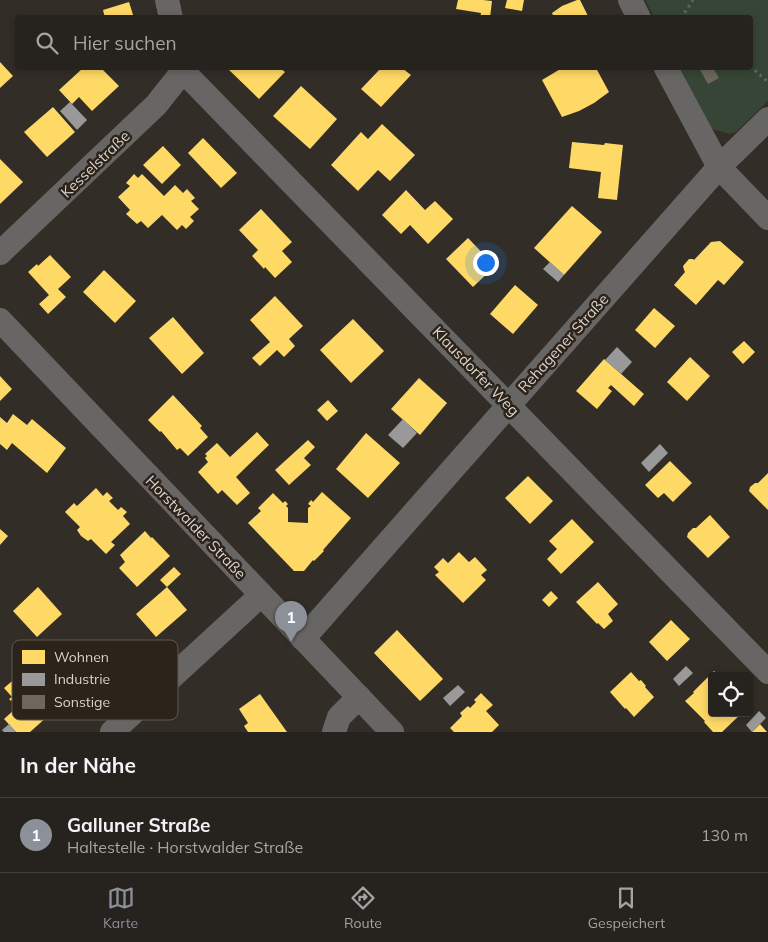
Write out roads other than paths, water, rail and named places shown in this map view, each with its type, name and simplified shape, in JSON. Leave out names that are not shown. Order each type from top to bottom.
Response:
[{"type":"street","points":[[167,0],[170,15]]},
{"type":"street","points":[[630,0],[638,15]]},
{"type":"street","name":"Kesselstraße","points":[[0,253],[156,105],[181,70]]},
{"type":"street","name":"Klausdorfer Weg","points":[[183,70],[768,672]]},
{"type":"street","points":[[667,70],[719,167],[768,218]]},
{"type":"street","name":"Rehagener Straße","points":[[303,639],[719,167],[768,119]]},
{"type":"street","name":"Horstwalder Straße","points":[[0,320],[392,732]]},
{"type":"street","points":[[178,671],[261,595]]},
{"type":"street","points":[[334,732],[338,717],[359,697]]},
{"type":"street","points":[[112,732],[125,720]]},
{"type":"place","name":"Galluner Straße","points":[[291,642]]}]
